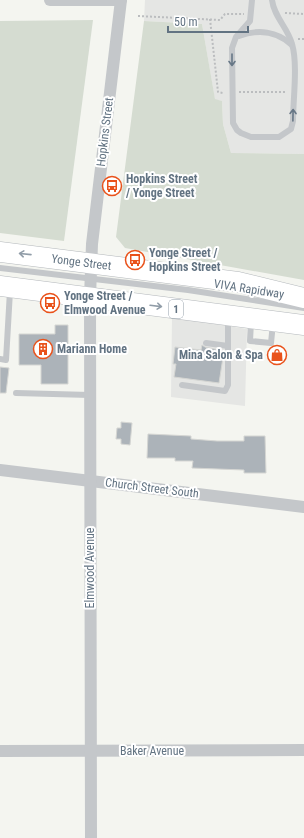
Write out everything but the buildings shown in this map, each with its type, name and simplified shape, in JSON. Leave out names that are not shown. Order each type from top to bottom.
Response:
[{"type":"main road","name":"Yonge Street","points":[[0,252],[91,280],[228,315],[304,326]]},
{"type":"main road","name":"Yonge Street","points":[[5,286],[91,280],[238,282],[304,298]]},
{"type":"street","points":[[50,0],[121,0]]},
{"type":"street","name":"Hopkins Street","points":[[91,280],[121,0]]},
{"type":"street","name":"Elmwood Avenue","points":[[91,280],[91,838]]},
{"type":"street","name":"Church Street South","points":[[0,470],[304,507]]},
{"type":"street","name":"Baker Avenue","points":[[0,751],[304,750]]},
{"type":"lane","points":[[252,0],[250,21],[236,37],[232,48],[233,123],[241,133],[251,137],[279,137],[291,129],[293,121],[293,46],[290,37],[276,16],[272,0]]},
{"type":"lane","points":[[236,37],[255,32],[274,34],[283,37],[293,46]]},
{"type":"lane","name":"VIVA Rapidway","points":[[0,268],[91,280],[188,290],[304,308]]},
{"type":"lane","points":[[0,359],[6,360],[5,286]]},
{"type":"lane","points":[[182,385],[225,391],[228,385],[228,315]]},
{"type":"lane","points":[[206,343],[228,346]]},
{"type":"lane","points":[[16,393],[90,395]]},
{"type":"path","points":[[280,13],[304,14]]},
{"type":"path","points":[[138,16],[220,20],[225,14],[247,14]]},
{"type":"path","points":[[210,19],[218,92],[223,93]]},
{"type":"path","points":[[298,39],[304,39]]},
{"type":"path","points":[[237,92],[288,92]]},
{"type":"shaded area","points":[[145,0],[304,0],[304,154],[231,153],[223,124],[222,101],[215,100],[202,24],[144,21]]},
{"type":"shaded area","points":[[93,20],[64,241],[0,233],[0,21]]},
{"type":"shaded area","points":[[144,21],[202,24],[215,99],[222,101],[223,124],[231,153],[304,154],[304,280],[125,248],[116,237]]},
{"type":"shaded area","points":[[172,317],[247,329],[245,406],[171,397]]},
{"type":"place","name":"Hopkins Street / Yonge Street","points":[[112,186]]},
{"type":"place","name":"Yonge Street / Hopkins Street","points":[[135,260]]},
{"type":"place","name":"Yonge Street / Elmwood Avenue","points":[[50,303]]},
{"type":"place","name":"Mariann Home","points":[[43,349]]},
{"type":"place","name":"Mina Salon & Spa","points":[[277,355]]}]
